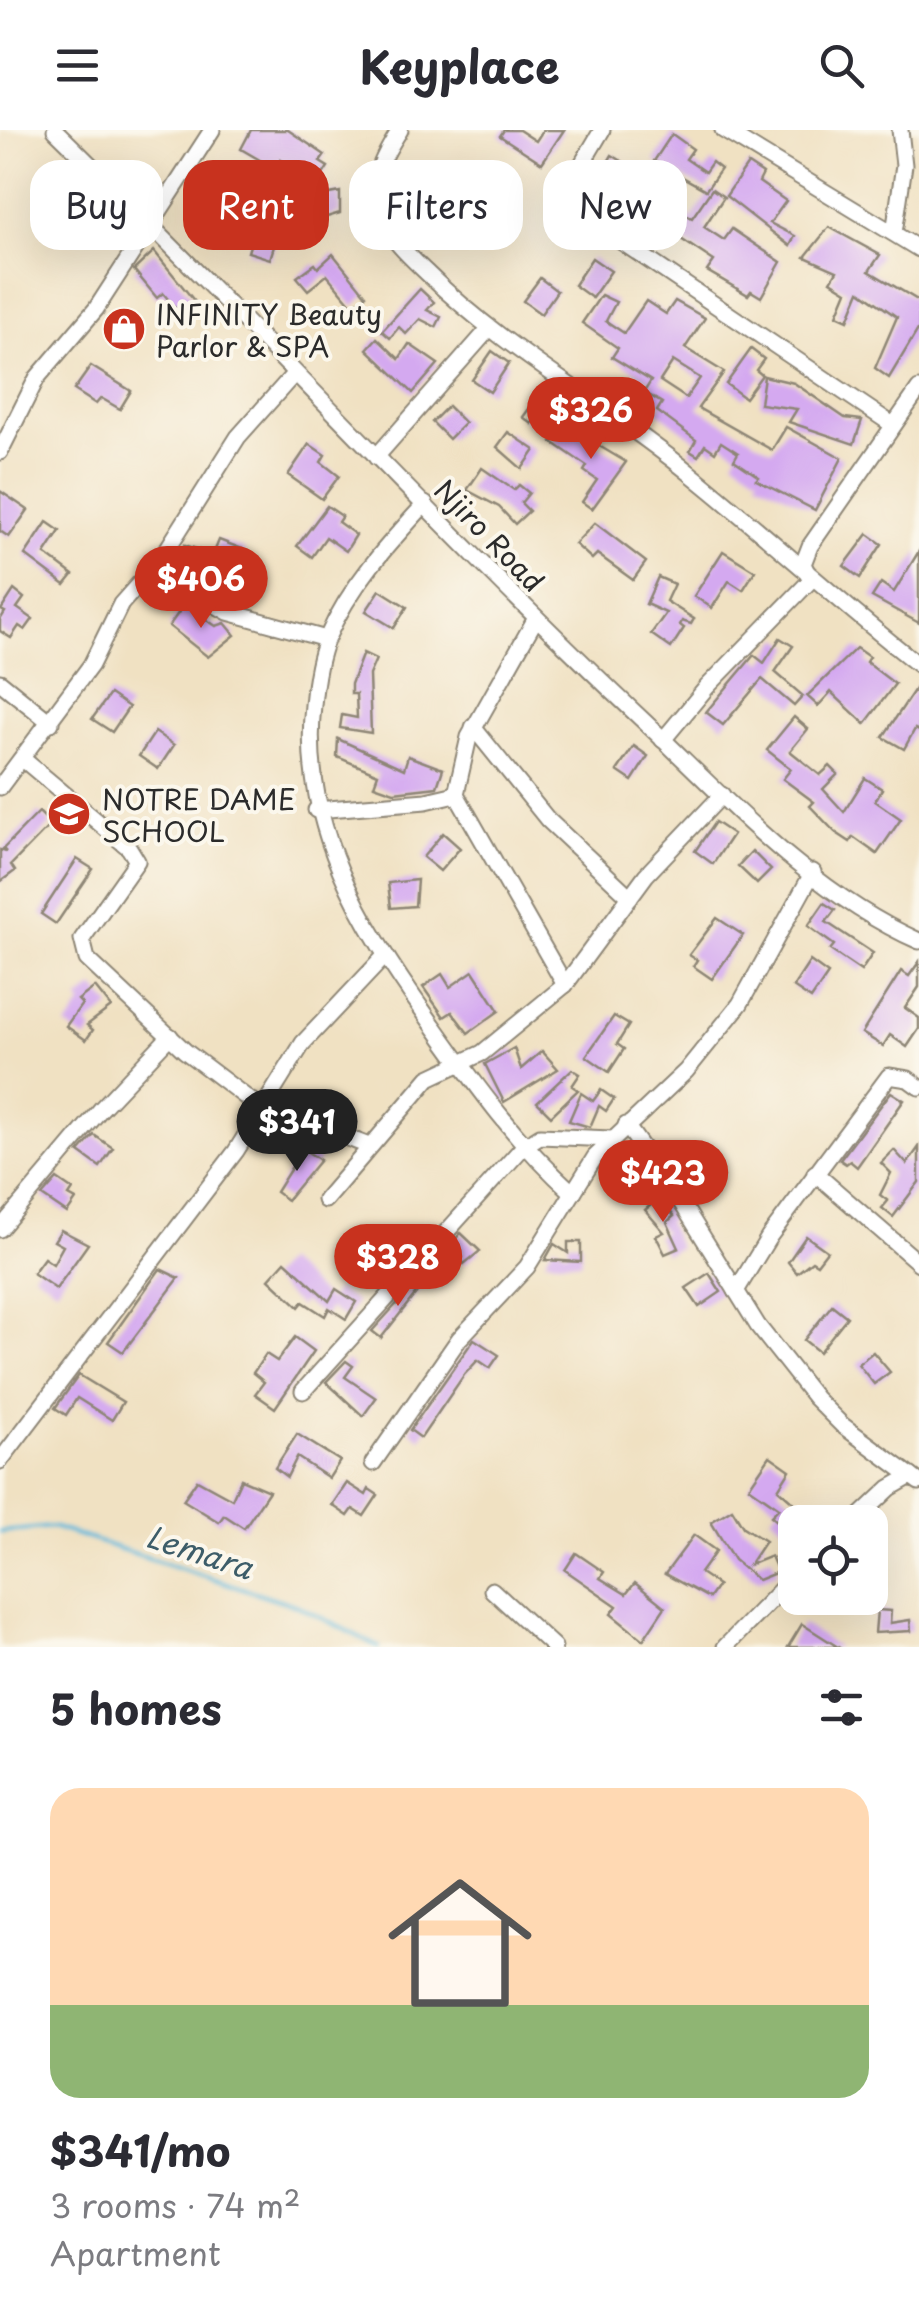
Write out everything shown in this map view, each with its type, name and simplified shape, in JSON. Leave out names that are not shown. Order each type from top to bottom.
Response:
[{"type":"street","name":"Njiro Road","points":[[55,130],[86,160]]},
{"type":"street","points":[[163,207],[212,130]]},
{"type":"street","points":[[400,130],[382,158],[375,187],[379,213],[397,244],[488,330],[691,473],[811,580],[919,665]]},
{"type":"street","points":[[602,130],[566,192],[573,209],[894,425]]},
{"type":"street","points":[[722,130],[919,250]]},
{"type":"street","points":[[894,233],[904,165],[900,130]]},
{"type":"street","name":"Njiro Road","points":[[163,235],[376,457],[663,740],[812,872],[860,907],[919,941]]},
{"type":"street","points":[[0,452],[41,371],[96,309],[135,250]]},
{"type":"street","points":[[376,457],[488,330]]},
{"type":"street","points":[[0,788],[91,665],[121,604],[153,570],[238,437],[295,373]]},
{"type":"street","points":[[811,580],[803,564],[810,546],[919,388]]},
{"type":"street","points":[[425,504],[363,576],[326,639],[309,736],[316,810],[345,883],[384,957],[476,1090],[524,1146],[572,1192]]},
{"type":"street","points":[[153,570],[228,612],[326,639]]},
{"type":"street","points":[[663,740],[706,687],[811,580]]},
{"type":"street","points":[[536,618],[473,728],[456,794],[566,985]]},
{"type":"street","points":[[0,682],[51,723]]},
{"type":"street","points":[[473,728],[548,820],[630,896]]},
{"type":"street","points":[[24,760],[134,854],[137,862],[92,925],[81,948],[170,1036],[237,1091],[264,1106],[369,1146]]},
{"type":"street","points":[[316,810],[426,802],[456,794]]},
{"type":"street","points":[[325,1200],[429,1078],[458,1060],[482,1053],[566,985],[630,896],[722,795]]},
{"type":"street","points":[[374,1463],[459,1338],[527,1267],[572,1192],[611,1139],[686,1071],[740,1004],[812,872]]},
{"type":"street","points":[[0,1461],[236,1151],[303,1043],[384,957]]},
{"type":"street","points":[[0,1229],[100,1109],[170,1036]]},
{"type":"street","points":[[736,1291],[815,1173],[889,1076],[908,1078],[919,1087]]},
{"type":"street","points":[[626,1125],[736,1291],[815,1398],[842,1425],[915,1479]]},
{"type":"street","points":[[303,1390],[524,1146],[540,1136],[611,1139]]},
{"type":"street","points":[[815,1173],[919,1263]]},
{"type":"street","points":[[872,1505],[890,1488],[915,1479]]},
{"type":"street","points":[[492,1590],[554,1647]]},
{"type":"street","points":[[726,1647],[778,1593]]},
{"type":"building","points":[[251,130],[288,130],[325,155],[321,160],[260,160],[241,149]]},
{"type":"building","points":[[504,130],[519,130],[536,141],[543,130],[564,130],[542,163],[500,136]]},
{"type":"building","points":[[672,134],[693,149],[686,159],[705,172],[712,162],[721,169],[706,190],[687,179],[687,160],[655,160]]},
{"type":"building","points":[[748,164],[763,174],[759,182],[786,201],[770,223],[795,236],[790,246],[726,196]]},
{"type":"building","points":[[712,189],[724,197],[704,227],[724,240],[732,229],[781,262],[761,297],[751,291],[748,295],[707,271],[714,261],[687,243],[687,216],[692,218]]},
{"type":"building","points":[[340,192],[340,213],[329,216],[329,194]]},
{"type":"building","points":[[829,227],[880,255],[869,271],[919,301],[919,328],[889,378],[875,368],[897,317],[860,291],[848,320],[837,315],[847,291],[831,281],[837,271],[805,257]]},
{"type":"building","points":[[249,250],[273,250],[270,259]]},
{"type":"building","points":[[154,251],[196,303],[181,315],[163,293],[157,298],[134,270]]},
{"type":"building","points":[[333,254],[366,295],[353,306],[327,275],[308,290],[297,277],[315,264],[318,268]]},
{"type":"building","points":[[592,258],[611,271],[592,298],[574,285]]},
{"type":"building","points":[[540,278],[557,291],[541,314],[523,301]]},
{"type":"building","points":[[420,289],[434,302],[427,310],[441,317],[436,327],[420,319],[406,334],[399,327],[390,338],[382,331]]},
{"type":"building","points":[[601,295],[616,302],[606,321],[624,333],[646,301],[666,314],[675,301],[705,318],[685,348],[724,372],[698,408],[772,450],[786,427],[842,458],[815,510],[756,480],[759,477],[734,460],[738,453],[721,442],[715,452],[705,445],[698,456],[690,451],[696,440],[657,411],[662,403],[644,392],[651,381],[612,357],[618,348],[582,323]],"holes":[[[673,361],[700,378],[686,398],[660,381]]]},
{"type":"building","points":[[377,338],[399,359],[409,344],[438,364],[413,393],[367,349]]},
{"type":"building","points":[[751,349],[764,359],[756,370],[762,375],[745,398],[726,384]]},
{"type":"building","points":[[492,351],[509,363],[490,392],[472,380]]},
{"type":"building","points":[[91,366],[131,391],[120,409],[101,398],[96,404],[74,390]]},
{"type":"building","points":[[764,376],[794,383],[845,418],[862,420],[854,444],[789,422],[797,409],[760,404]]},
{"type":"building","points":[[542,391],[568,410],[555,429],[537,416],[532,424],[523,417]]},
{"type":"building","points":[[448,406],[465,423],[449,439],[432,422]]},
{"type":"building","points":[[564,425],[626,462],[592,509],[582,502],[597,480],[584,471],[587,466],[552,442]]},
{"type":"building","points":[[508,432],[535,450],[522,469],[497,447]]},
{"type":"building","points":[[309,444],[325,455],[321,462],[339,476],[322,499],[288,475]]},
{"type":"building","points":[[482,468],[514,490],[519,485],[529,493],[521,503],[529,511],[515,524],[499,507],[467,490]]},
{"type":"building","points":[[0,491],[28,510],[9,537],[0,531]]},
{"type":"building","points":[[327,506],[342,516],[338,522],[356,535],[346,551],[326,537],[312,557],[297,546]]},
{"type":"building","points":[[47,522],[60,531],[45,554],[73,575],[65,585],[25,555]]},
{"type":"building","points":[[595,523],[646,562],[633,580],[597,554],[592,559],[575,544]]},
{"type":"building","points":[[868,534],[882,544],[860,578],[844,566]]},
{"type":"building","points":[[219,540],[245,550],[234,575],[201,561],[199,567],[181,560],[185,545],[213,555]]},
{"type":"building","points":[[723,551],[755,571],[743,590],[729,581],[712,608],[694,596]]},
{"type":"building","points":[[919,551],[919,623],[872,597],[881,583],[894,592]]},
{"type":"building","points":[[658,577],[674,584],[666,601],[694,619],[691,624],[682,621],[680,625],[684,628],[671,648],[651,634],[666,613],[646,604]]},
{"type":"building","points":[[14,590],[24,598],[17,608],[33,619],[25,630],[19,626],[11,638],[0,631],[0,620],[5,612],[1,610]]},
{"type":"building","points":[[380,590],[407,607],[394,628],[366,611]]},
{"type":"building","points":[[184,605],[216,626],[225,623],[235,635],[208,657],[169,626]]},
{"type":"building","points":[[780,638],[793,646],[775,672],[803,696],[794,706],[762,679],[723,725],[706,712],[754,655],[764,663]]},
{"type":"building","points":[[856,648],[869,657],[866,662],[895,684],[865,724],[831,692],[818,706],[807,696]]},
{"type":"building","points":[[363,653],[376,659],[369,675],[371,733],[340,728],[342,715],[357,718],[356,694],[351,694],[351,684]]},
{"type":"building","points":[[919,683],[919,731],[915,729],[904,749],[883,737]]},
{"type":"building","points":[[110,694],[129,707],[112,732],[92,719]]},
{"type":"building","points":[[794,717],[808,729],[790,751],[820,775],[830,766],[838,774],[823,789],[844,812],[865,778],[882,789],[875,801],[901,819],[877,854],[853,837],[850,842],[835,832],[810,806],[814,802],[783,779],[791,769],[767,750]]},
{"type":"building","points":[[155,732],[174,745],[158,769],[139,756]]},
{"type":"building","points":[[338,739],[404,769],[408,756],[443,769],[437,787],[394,792],[374,785],[378,774],[337,757]]},
{"type":"building","points":[[634,746],[648,756],[632,781],[617,771]]},
{"type":"building","points":[[39,812],[51,824],[11,865],[15,871],[0,882],[0,850],[6,852],[3,849]]},
{"type":"building","points":[[715,822],[733,834],[713,864],[695,851]]},
{"type":"building","points":[[443,833],[460,848],[440,871],[423,857]]},
{"type":"building","points":[[752,851],[771,870],[757,884],[738,866]]},
{"type":"building","points":[[77,859],[93,869],[56,924],[41,914]]},
{"type":"building","points":[[417,880],[415,906],[391,908],[388,883]]},
{"type":"building","points":[[824,903],[835,910],[826,922],[873,953],[861,971],[830,950],[834,945],[808,926]]},
{"type":"building","points":[[717,918],[743,935],[712,979],[693,966],[697,960],[689,955]]},
{"type":"building","points":[[810,961],[828,974],[811,999],[793,987]]},
{"type":"building","points":[[919,962],[919,987],[905,1008],[919,1018],[919,1029],[907,1047],[890,1035],[883,1046],[862,1033],[901,971],[909,976]]},
{"type":"building","points":[[473,971],[499,1011],[468,1033],[452,1012],[444,1017],[423,987],[442,974],[450,987]]},
{"type":"building","points":[[95,987],[111,1007],[87,1025],[93,1030],[86,1040],[66,1026],[82,1004],[78,1000]]},
{"type":"building","points":[[614,1016],[629,1025],[617,1044],[624,1049],[609,1072],[586,1056]]},
{"type":"building","points":[[514,1048],[521,1069],[542,1051],[558,1069],[504,1102],[485,1064]]},
{"type":"building","points":[[572,1069],[580,1074],[572,1086],[578,1090],[551,1116],[537,1102]]},
{"type":"building","points":[[601,1090],[614,1099],[606,1111],[599,1106],[590,1127],[569,1121],[581,1093],[593,1101]]},
{"type":"building","points":[[891,1092],[904,1100],[857,1167],[840,1160]]},
{"type":"building","points":[[94,1135],[113,1148],[100,1167],[79,1152]]},
{"type":"building","points":[[919,1147],[919,1182],[893,1217],[882,1208],[888,1201],[880,1195],[891,1173],[881,1163],[894,1150],[907,1164]]},
{"type":"building","points":[[303,1149],[320,1160],[287,1200],[276,1192]]},
{"type":"building","points":[[57,1179],[73,1190],[69,1196],[76,1200],[67,1213],[42,1196]]},
{"type":"building","points":[[659,1198],[674,1216],[667,1222],[679,1248],[665,1254],[656,1236],[664,1232],[645,1210]]},
{"type":"building","points":[[61,1230],[88,1244],[56,1289],[33,1273],[44,1258],[53,1264],[63,1246],[54,1241]]},
{"type":"building","points":[[461,1233],[480,1251],[464,1264],[452,1248],[445,1259],[440,1256]]},
{"type":"building","points":[[806,1236],[827,1251],[817,1264],[812,1261],[797,1273],[788,1262]]},
{"type":"building","points":[[568,1242],[581,1242],[581,1262],[545,1260],[554,1244],[568,1253]]},
{"type":"building","points":[[285,1261],[329,1301],[336,1289],[356,1302],[346,1319],[329,1308],[325,1316],[303,1302],[299,1307],[269,1279]]},
{"type":"building","points":[[160,1269],[179,1278],[123,1352],[108,1342]]},
{"type":"building","points":[[709,1273],[721,1292],[699,1307],[686,1288]]},
{"type":"building","points":[[423,1275],[428,1278],[381,1338],[372,1331]]},
{"type":"building","points":[[832,1305],[847,1317],[819,1352],[804,1340]]},
{"type":"building","points":[[295,1337],[314,1351],[275,1408],[255,1394],[264,1382],[253,1373],[266,1354],[277,1361]]},
{"type":"building","points":[[474,1339],[499,1355],[490,1368],[478,1360],[421,1438],[410,1430]]},
{"type":"building","points":[[873,1352],[890,1372],[874,1384],[858,1364]]},
{"type":"building","points":[[346,1361],[353,1366],[345,1377],[376,1398],[363,1416],[326,1382]]},
{"type":"building","points":[[79,1375],[123,1402],[112,1420],[77,1398],[66,1415],[55,1408]]},
{"type":"building","points":[[297,1434],[340,1461],[329,1478],[297,1457],[287,1477],[275,1468]]},
{"type":"building","points":[[770,1456],[790,1470],[778,1489],[797,1505],[778,1507],[749,1487]]},
{"type":"building","points":[[241,1479],[269,1491],[244,1528],[224,1515],[219,1522],[183,1500],[197,1480],[232,1499]]},
{"type":"building","points":[[347,1483],[366,1495],[369,1489],[378,1495],[364,1516],[353,1509],[348,1516],[332,1505]]},
{"type":"building","points":[[732,1509],[743,1527],[765,1541],[749,1565],[771,1556],[778,1572],[758,1580],[734,1560],[711,1522]]},
{"type":"building","points":[[694,1535],[716,1551],[700,1573],[718,1585],[709,1598],[665,1574]]},
{"type":"building","points":[[576,1553],[604,1572],[600,1578],[626,1594],[635,1583],[665,1607],[643,1640],[611,1614],[617,1606],[565,1570]]},
{"type":"building","points":[[891,1611],[890,1623],[910,1620],[911,1631],[875,1633],[877,1615],[888,1615]]},
{"type":"building","points":[[802,1624],[838,1647],[788,1647]]},
{"type":"waterway","name":"Lemara","points":[[0,1532],[52,1527],[298,1606],[379,1647]]},
{"type":"place","name":"INFINITY Beauty Parlor & SPA","points":[[124,329]]},
{"type":"place","name":"NOTRE DAME SCHOOL","points":[[69,814]]}]
